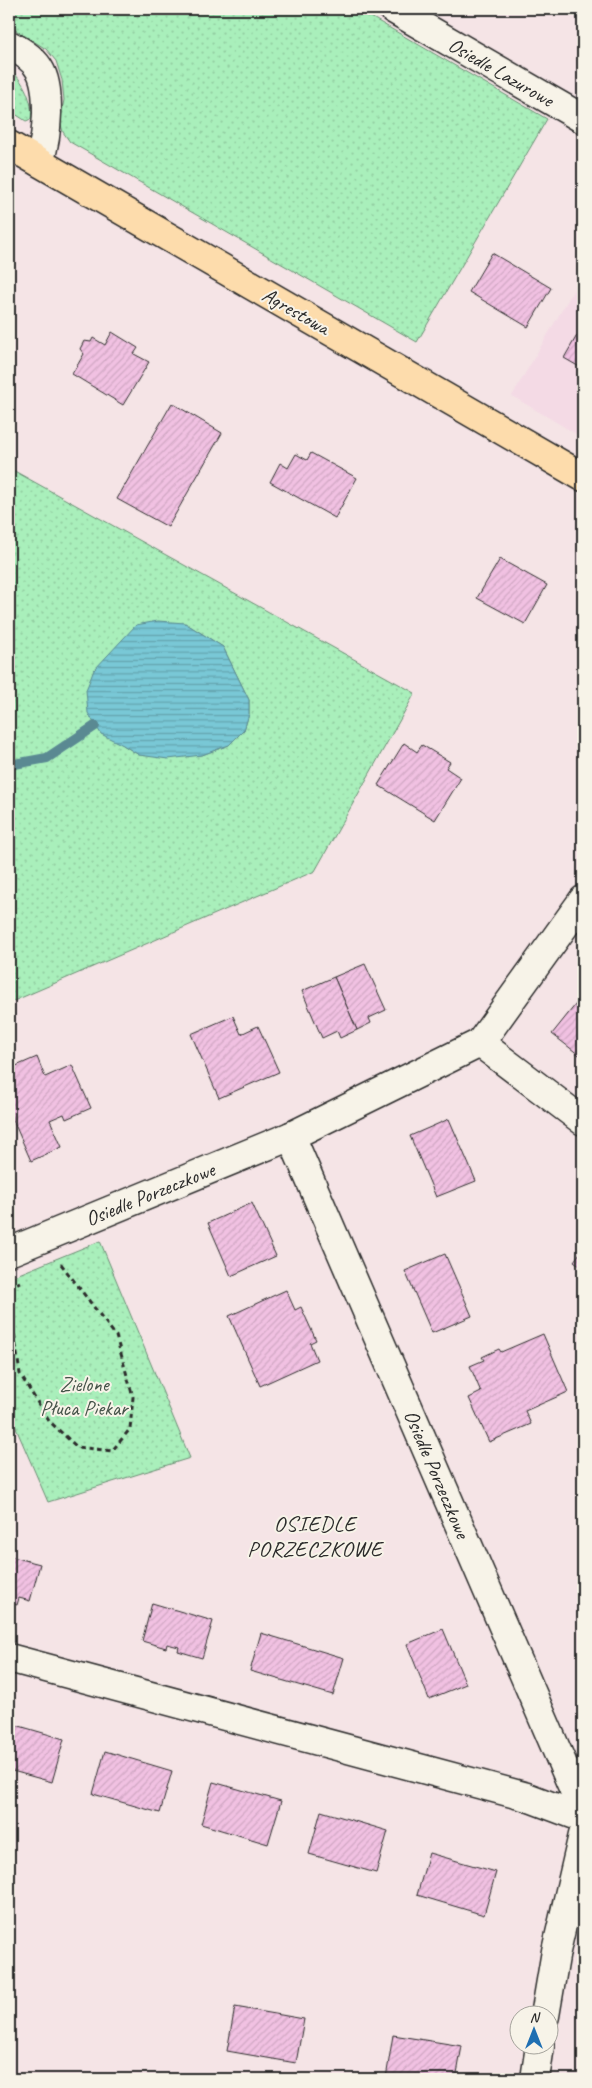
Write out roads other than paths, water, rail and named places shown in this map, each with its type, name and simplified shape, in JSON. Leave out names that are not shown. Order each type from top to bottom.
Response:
[{"type":"main road","name":"Agrestowa","points":[[9,145],[583,477]]},
{"type":"street","name":"Osiedle Lazurowe","points":[[393,9],[583,119]]},
{"type":"street","points":[[9,45],[25,52],[44,76],[47,89],[46,142],[39,162]]},
{"type":"street","name":"Osiedle Porzeczkowe","points":[[9,1252],[291,1136],[480,1043],[583,900]]},
{"type":"street","points":[[480,1043],[583,1121]]},
{"type":"street","name":"Osiedle Porzeczkowe","points":[[291,1136],[583,1811]]},
{"type":"street","points":[[9,1658],[527,1797],[583,1818]]},
{"type":"street","points":[[547,2006],[556,1951],[583,1835]]},
{"type":"street","points":[[534,2079],[538,2056]]},
{"type":"water","points":[[158,621],[185,623],[223,647],[249,700],[249,714],[244,730],[229,745],[202,755],[168,759],[139,755],[101,734],[88,713],[86,690],[94,670],[136,625]]},
{"type":"waterway","points":[[9,765],[47,758],[95,726]]},
{"type":"district","name":"OSIEDLE PORZECZKOWE","points":[[315,1536]]},
{"type":"park label","name":"Zielone Płuca Piekar","points":[[84,1396]]}]
